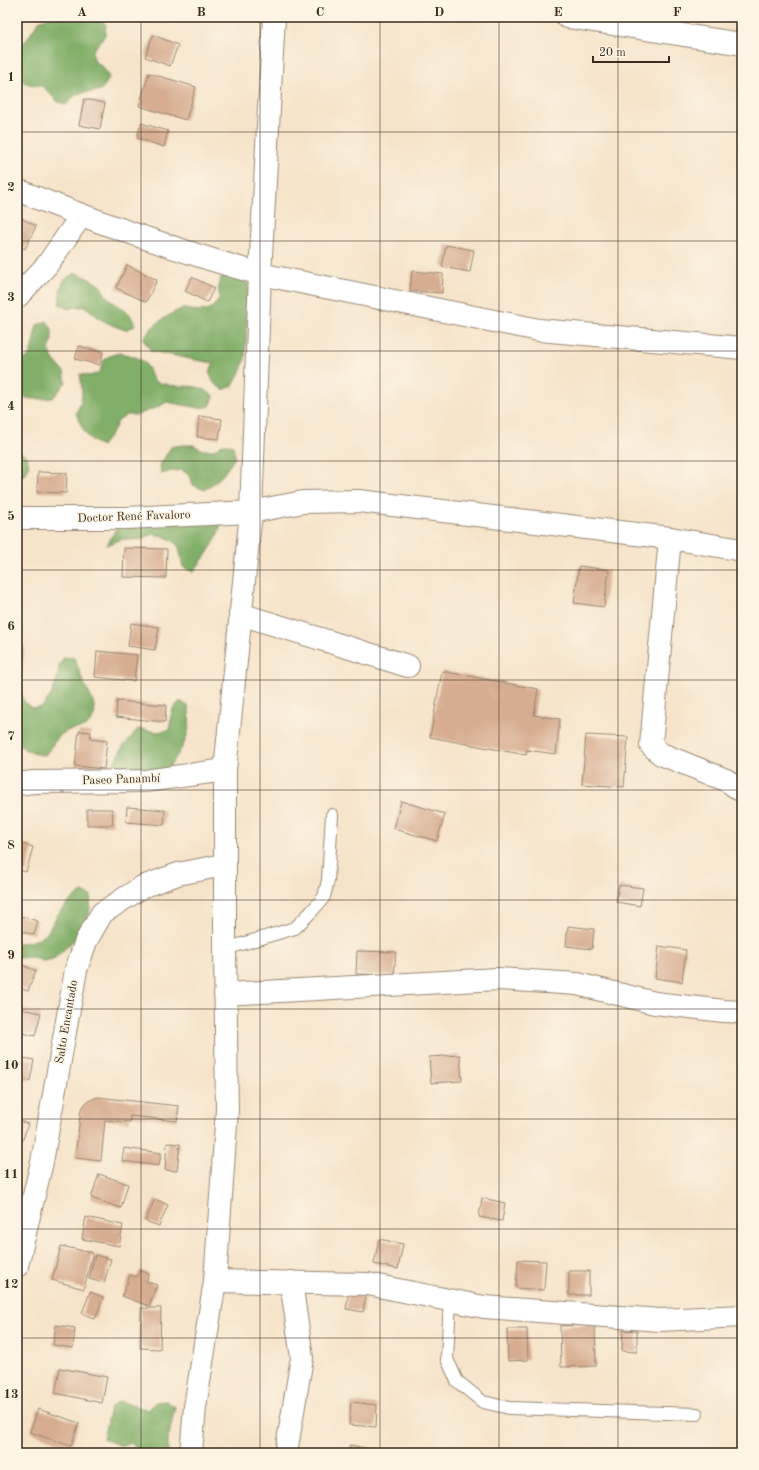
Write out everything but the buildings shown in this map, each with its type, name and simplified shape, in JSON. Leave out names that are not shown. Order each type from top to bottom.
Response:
[{"type":"street","points":[[191,1453],[195,1407],[215,1281],[228,1110],[225,994],[225,770],[250,512],[260,274],[274,17]]},
{"type":"street","points":[[567,17],[742,44]]},
{"type":"street","points":[[17,190],[81,216],[217,262],[260,274],[539,330],[742,348]]},
{"type":"street","points":[[17,297],[47,265],[81,216]]},
{"type":"street","name":"Doctor René Favaloro","points":[[17,518],[126,518],[250,512],[304,502],[359,501],[670,538],[742,550]]},
{"type":"street","points":[[670,538],[651,745],[661,754],[726,780],[742,791]]},
{"type":"street","points":[[240,614],[408,666]]},
{"type":"street","name":"Paseo Panambí","points":[[17,784],[34,782],[145,781],[225,770]]},
{"type":"street","name":"Salto Encantado","points":[[17,1266],[42,1162],[76,970],[86,940],[102,913],[142,887],[178,874],[224,865]]},
{"type":"street","points":[[225,994],[498,980],[577,984],[655,1003],[742,1012]]},
{"type":"street","points":[[215,1281],[368,1284],[484,1307],[660,1320],[742,1316]]},
{"type":"street","points":[[286,1453],[302,1358],[291,1282]]},
{"type":"lane","points":[[225,949],[295,928],[324,897],[328,880],[332,815]]},
{"type":"lane","points":[[450,1300],[448,1359],[457,1381],[483,1402],[509,1408],[697,1414]]},
{"type":"green space","points":[[49,17],[95,17],[106,24],[105,35],[92,52],[95,62],[104,68],[109,78],[103,88],[96,91],[78,94],[66,105],[57,101],[42,86],[28,84],[17,77],[17,49],[27,39],[39,21]]},
{"type":"green space","points":[[76,273],[101,287],[108,298],[130,315],[135,326],[125,330],[104,321],[85,307],[68,309],[59,304],[61,289],[64,281],[66,278]]},
{"type":"green space","points":[[231,275],[249,284],[245,359],[233,386],[223,390],[214,383],[209,372],[214,363],[151,351],[143,339],[156,324],[183,308],[203,311],[212,307],[219,299],[221,277]]},
{"type":"green space","points":[[47,321],[52,329],[52,340],[49,350],[53,359],[64,372],[66,382],[53,398],[26,398],[17,394],[17,363],[30,356],[37,325]]},
{"type":"green space","points":[[120,353],[142,360],[156,382],[172,386],[197,387],[208,392],[214,397],[210,406],[199,408],[167,402],[137,415],[127,415],[118,421],[114,430],[102,446],[96,443],[85,433],[76,413],[82,394],[80,374],[90,376],[100,372],[102,364],[108,357]]},
{"type":"green space","points":[[222,444],[233,446],[235,457],[222,476],[204,490],[193,485],[190,476],[182,470],[161,474],[160,465],[171,447],[193,445],[203,450],[214,450]]},
{"type":"green space","points":[[17,450],[27,456],[29,467],[24,475],[17,477]]},
{"type":"green space","points":[[222,518],[215,540],[193,572],[183,567],[179,547],[172,540],[163,536],[152,534],[142,539],[122,539],[107,545],[117,527]]},
{"type":"green space","points":[[17,639],[23,646],[20,689],[23,700],[31,708],[42,707],[51,695],[58,676],[59,666],[64,657],[74,658],[95,709],[92,721],[84,727],[70,730],[62,734],[45,755],[30,752],[17,743]]},
{"type":"green space","points":[[180,701],[188,706],[188,734],[181,749],[165,772],[121,774],[113,766],[122,748],[138,729],[158,732],[169,730],[173,709]]},
{"type":"green space","points":[[82,892],[91,896],[89,916],[79,935],[54,959],[43,961],[32,957],[17,958],[17,943],[33,941],[44,936],[61,911],[69,902]]},
{"type":"green space","points":[[118,1401],[149,1410],[155,1402],[166,1401],[175,1407],[168,1439],[168,1453],[139,1453],[132,1443],[122,1446],[103,1439],[110,1408]]}]
